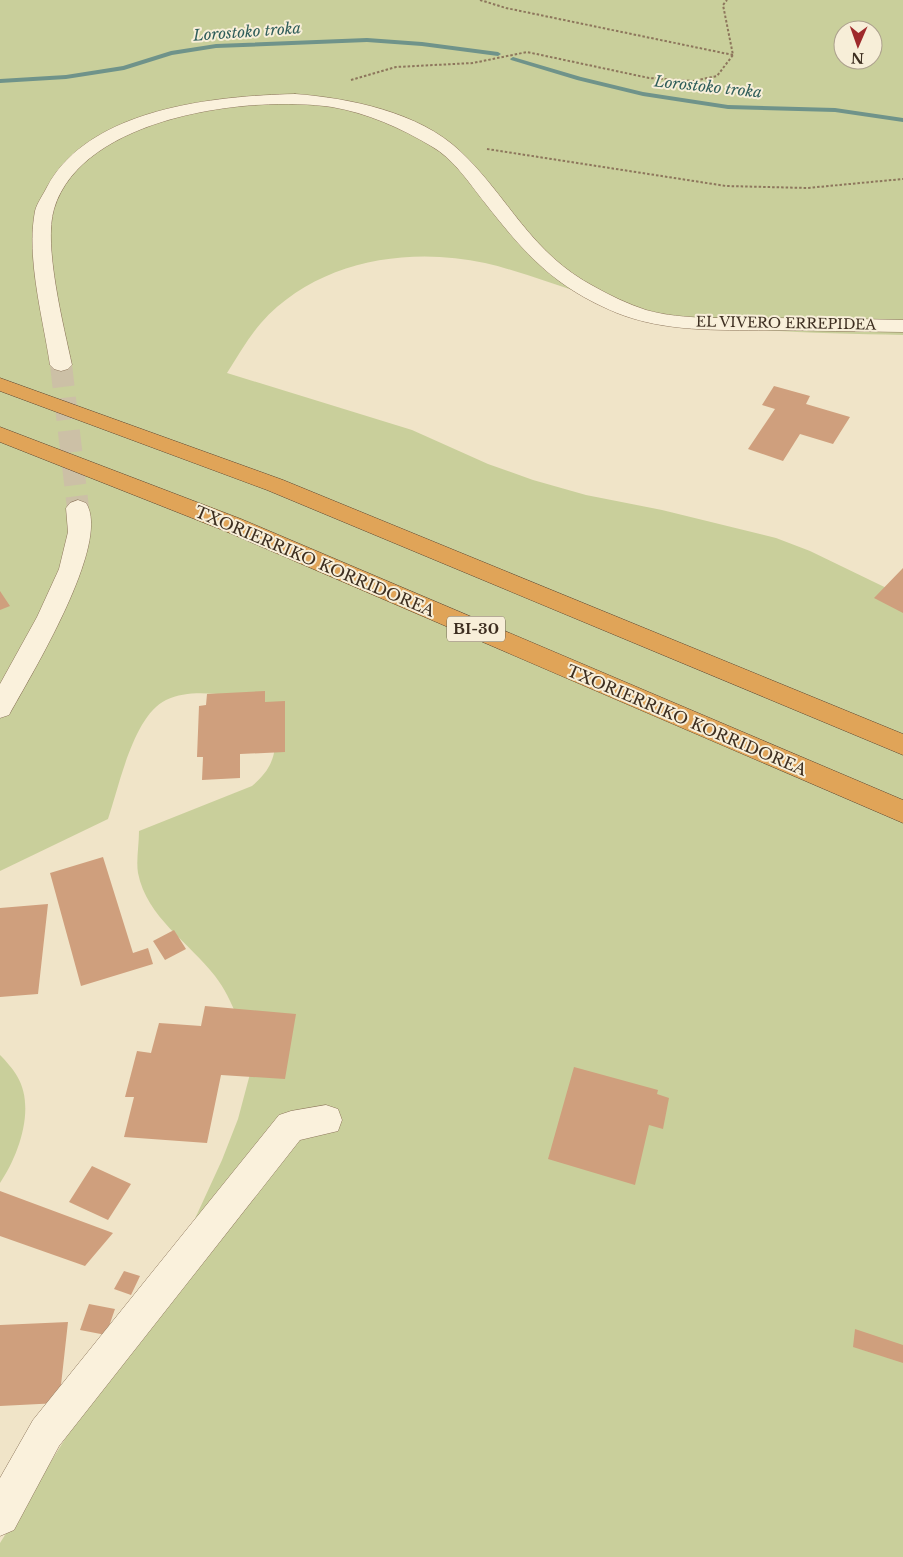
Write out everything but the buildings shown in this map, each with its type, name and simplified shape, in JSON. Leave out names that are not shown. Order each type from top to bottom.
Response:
[{"type":"highway","points":[[0,384],[275,485],[903,745]]},
{"type":"highway","name":"TXORIERRIKO KORRIDOREA","points":[[0,434],[233,525],[903,812]]},
{"type":"street","name":"EL VIVERO ERREPIDEA","points":[[61,365],[42,242],[44,209],[57,180],[80,157],[110,137],[158,117],[182,110],[230,102],[281,98],[308,100],[362,110],[397,122],[444,146],[460,162],[528,244],[564,277],[629,310],[665,318],[707,324],[903,326]]},
{"type":"street","points":[[0,708],[49,617],[71,569],[80,532],[78,508]]},
{"type":"street","points":[[0,1516],[46,1433],[291,1126],[326,1120]]},
{"type":"path","points":[[480,0],[506,8],[733,55]]},
{"type":"path","points":[[308,100],[347,81],[396,67],[473,62],[527,52],[587,63],[649,78],[693,81],[717,76],[733,55],[723,5],[727,0]]},
{"type":"path","points":[[444,146],[474,148],[590,164],[726,186],[807,188],[903,179]]},
{"type":"green space","points":[[0,0],[903,0],[903,335],[794,332],[712,324],[613,302],[485,263],[425,256],[394,258],[364,263],[335,272],[308,285],[283,302],[261,323],[227,373],[412,430],[488,464],[533,480],[586,495],[662,510],[776,538],[810,551],[903,596],[903,1557],[0,1557],[0,1543],[145,1311],[193,1223],[222,1160],[238,1119],[254,1059],[232,1005],[215,976],[170,929],[150,903],[143,889],[137,868],[139,831],[252,786],[269,766],[274,754],[276,740],[227,695],[188,694],[166,700],[154,708],[136,736],[122,772],[108,819],[0,871]]},
{"type":"green space","points":[[0,1055],[17,1076],[23,1088],[25,1116],[19,1145],[0,1183]]},
{"type":"waterway","name":"Lorostoko troka","points":[[0,81],[66,77],[124,68],[171,53],[216,46],[367,40],[422,44],[498,54]]},
{"type":"waterway","name":"Lorostoko troka","points":[[513,59],[579,79],[643,94],[728,107],[835,110],[903,120]]},
{"type":"tunnel","points":[[61,365],[78,508]]}]
